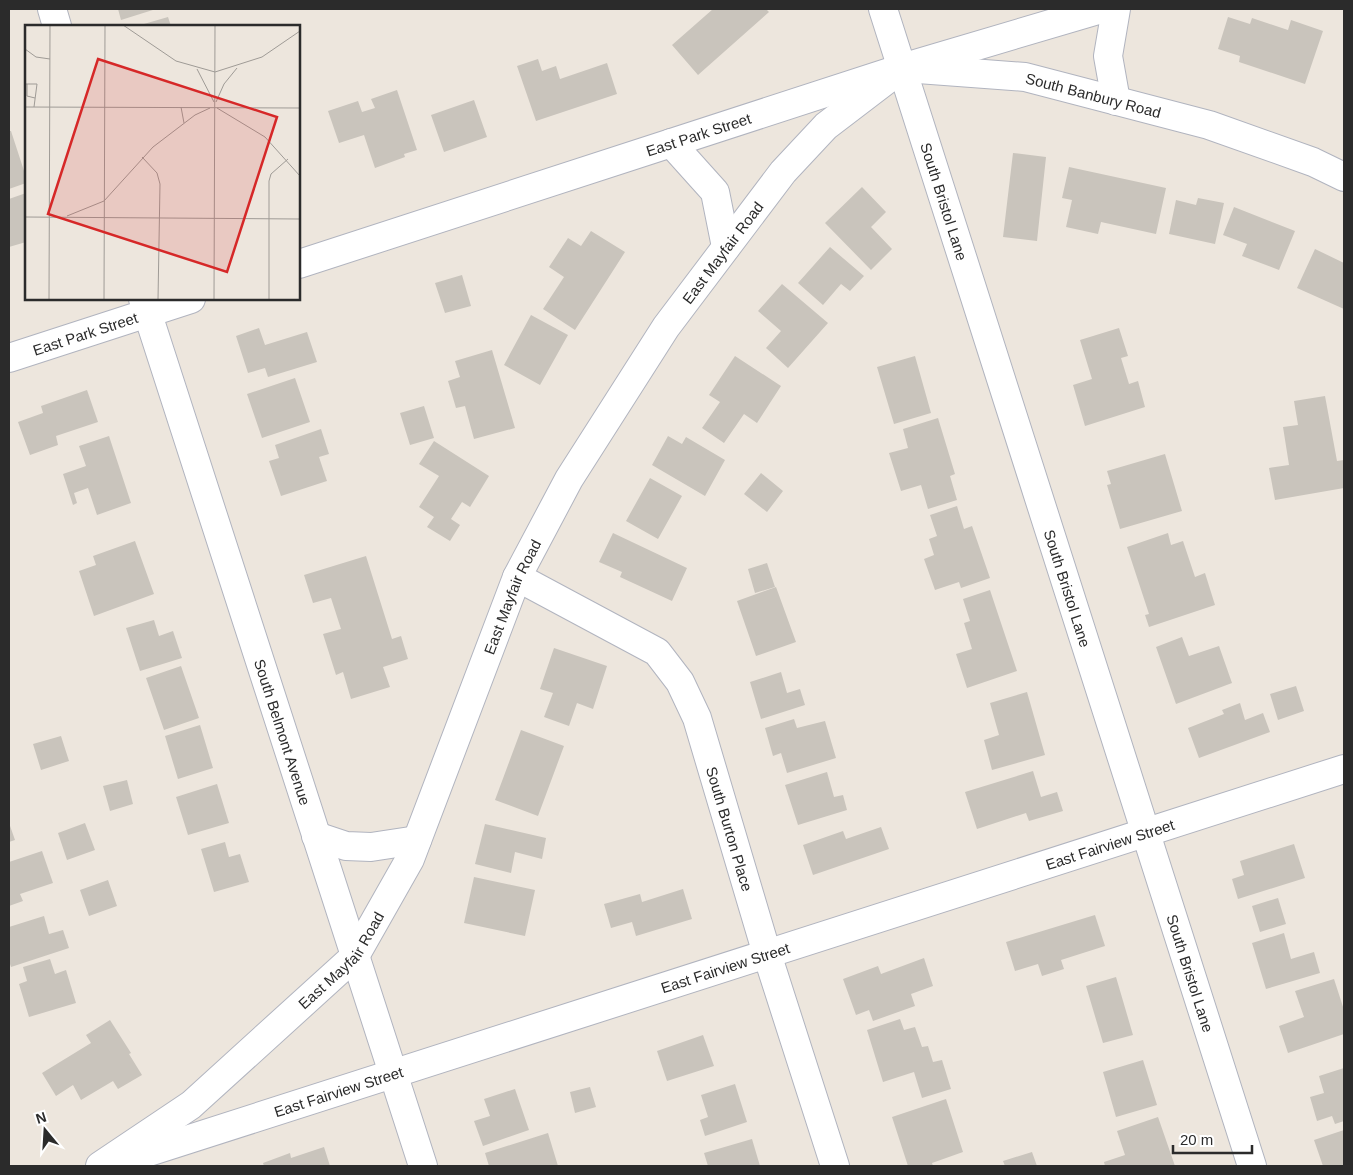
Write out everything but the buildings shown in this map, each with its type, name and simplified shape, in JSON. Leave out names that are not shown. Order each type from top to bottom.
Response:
[{"type":"street","points":[[52,9],[57,25]]},
{"type":"street","points":[[862,9],[902,68]]},
{"type":"street","name":"South Bristol Lane","points":[[883,9],[1252,1166]]},
{"type":"street","points":[[901,9],[902,68]]},
{"type":"street","name":"East Park Street","points":[[300,264],[902,68],[1101,9]]},
{"type":"street","points":[[1116,9],[1108,56],[1116,101]]},
{"type":"street","name":"South Banbury Road","points":[[902,68],[1025,77],[1209,125],[1313,162],[1344,177]]},
{"type":"street","name":"East Mayfair Road","points":[[100,1166],[191,1105],[355,956],[410,859],[517,577],[570,479],[596,436],[666,327],[783,172],[826,126],[902,68]]},
{"type":"street","points":[[671,143],[716,192],[726,247]]},
{"type":"street","name":"East Park Street","points":[[9,358],[146,306],[185,300]]},
{"type":"street","name":"South Belmont Avenue","points":[[146,306],[423,1166]]},
{"type":"street","name":"South Burton Place","points":[[517,577],[657,652],[680,682],[697,718],[767,954],[834,1166]]},
{"type":"street","name":"East Fairview Street","points":[[104,1166],[1344,769]]},
{"type":"street","points":[[316,836],[346,846],[371,847],[417,840]]}]
